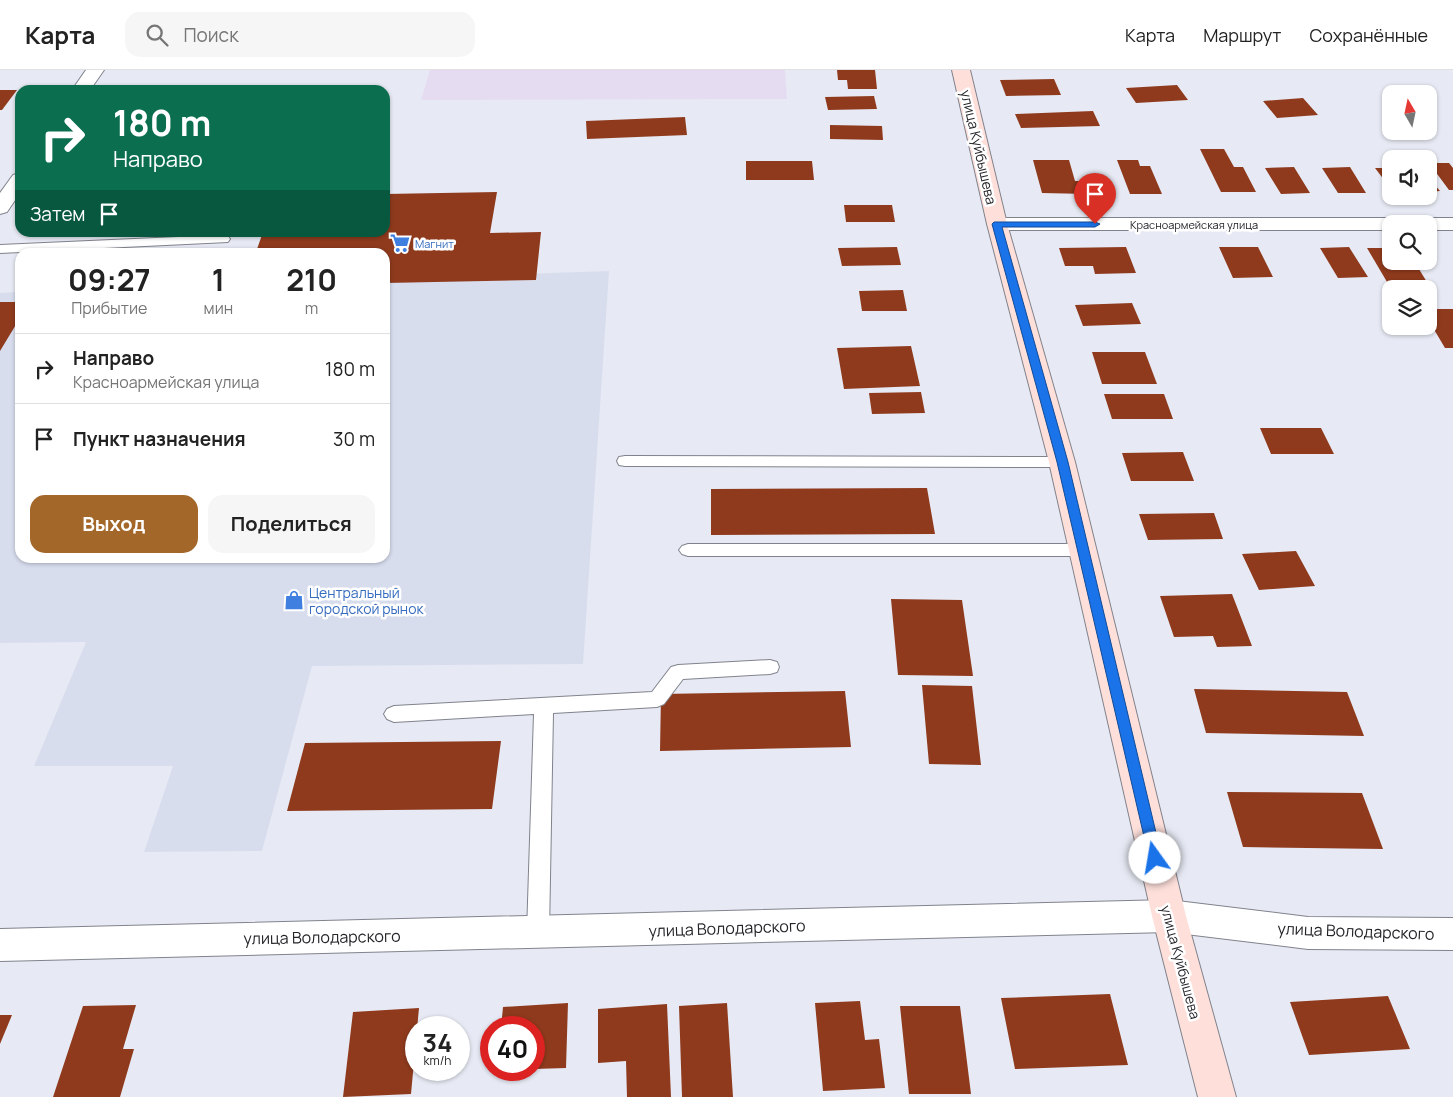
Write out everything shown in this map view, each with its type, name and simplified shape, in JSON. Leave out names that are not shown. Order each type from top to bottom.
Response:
[{"type":"street","points":[[84,85],[95,70]]},
{"type":"street","name":"улица Куйбышева","points":[[961,70],[997,224],[1084,550],[1169,916],[1217,1097]]},
{"type":"street","points":[[0,208],[15,186]]},
{"type":"street","name":"Красноармейская улица","points":[[997,224],[1382,224]]},
{"type":"street","points":[[1437,224],[1453,224]]},
{"type":"street","name":"улица Володарского","points":[[0,945],[1169,916],[1308,933],[1453,934]]},
{"type":"lane","points":[[20,248],[223,238]]},
{"type":"lane","points":[[0,249],[15,248]]},
{"type":"lane","points":[[625,461],[1062,462]]},
{"type":"lane","points":[[688,550],[1084,550]]},
{"type":"lane","points":[[394,714],[658,699],[678,672],[770,667]]},
{"type":"lane","points":[[538,932],[544,705]]},
{"type":"shaded area","points":[[430,70],[785,70],[787,99],[421,100]]},
{"type":"shaded area","name":"Центральный городской рынок","points":[[609,271],[583,664],[312,666],[262,851],[144,852],[173,766],[34,766],[86,642],[0,643],[0,293],[15,292],[15,563],[390,563],[390,279]]},
{"type":"building","points":[[837,70],[875,70],[877,89],[848,89],[847,80],[838,80]]},
{"type":"building","points":[[1054,79],[1061,95],[1006,96],[1000,80]]},
{"type":"building","points":[[1177,85],[1188,100],[1136,103],[1126,88]]},
{"type":"building","points":[[0,90],[15,90],[15,93],[2,110],[0,110]]},
{"type":"building","points":[[874,96],[877,109],[828,110],[825,97]]},
{"type":"building","points":[[1303,98],[1318,115],[1277,118],[1263,101]]},
{"type":"building","points":[[1093,111],[1100,126],[1021,128],[1015,114]]},
{"type":"building","points":[[685,117],[687,135],[587,139],[586,121]]},
{"type":"building","points":[[830,125],[882,126],[883,140],[830,139]]},
{"type":"building","points":[[1200,149],[1224,149],[1234,167],[1243,167],[1256,192],[1221,192]]},
{"type":"building","points":[[1033,160],[1069,160],[1075,181],[1084,181],[1088,194],[1042,193]]},
{"type":"building","points":[[1117,160],[1138,160],[1140,166],[1150,166],[1162,194],[1130,194]]},
{"type":"building","points":[[746,161],[812,161],[814,180],[746,180]]},
{"type":"building","points":[[1437,163],[1449,163],[1453,168],[1453,190],[1449,190],[1437,174]]},
{"type":"building","points":[[1294,167],[1310,193],[1281,194],[1265,168]]},
{"type":"building","points":[[1350,167],[1366,193],[1338,193],[1322,168]]},
{"type":"building","points":[[1375,168],[1382,168],[1382,177]]},
{"type":"building","name":"Магнит","points":[[497,192],[490,233],[541,232],[536,280],[390,283],[390,248],[257,248],[261,237],[390,237],[390,194]]},
{"type":"building","points":[[844,205],[892,205],[895,222],[846,222]]},
{"type":"building","points":[[897,247],[901,265],[842,266],[838,248]]},
{"type":"building","points":[[1126,247],[1136,273],[1095,274],[1093,266],[1065,266],[1059,248]]},
{"type":"building","points":[[1219,247],[1258,247],[1273,277],[1233,278]]},
{"type":"building","points":[[1349,247],[1368,277],[1338,278],[1320,248]]},
{"type":"building","points":[[1367,248],[1382,248],[1382,270],[1420,270],[1426,280],[1386,280]]},
{"type":"building","points":[[903,290],[907,311],[862,311],[859,291]]},
{"type":"building","points":[[0,302],[15,302],[15,326],[0,351]]},
{"type":"building","points":[[1132,303],[1141,324],[1083,326],[1075,305]]},
{"type":"building","points":[[1437,309],[1453,309],[1453,348],[1445,348],[1437,334]]},
{"type":"building","points":[[911,346],[920,386],[844,389],[837,348]]},
{"type":"building","points":[[1092,352],[1145,352],[1157,384],[1102,384]]},
{"type":"building","points":[[921,392],[925,413],[872,414],[869,393]]},
{"type":"building","points":[[1104,394],[1164,394],[1173,419],[1112,419]]},
{"type":"building","points":[[1260,428],[1321,428],[1334,454],[1271,454]]},
{"type":"building","points":[[1183,452],[1194,481],[1131,481],[1122,453]]},
{"type":"building","points":[[927,488],[935,534],[711,535],[711,489]]},
{"type":"building","points":[[1214,513],[1223,539],[1148,540],[1139,514]]},
{"type":"building","points":[[1296,551],[1315,586],[1259,590],[1242,554]]},
{"type":"building","points":[[1232,594],[1252,646],[1217,647],[1213,636],[1174,637],[1160,596]]},
{"type":"building","points":[[891,599],[962,600],[973,676],[898,675]]},
{"type":"building","points":[[922,685],[972,686],[981,765],[929,764]]},
{"type":"building","points":[[1194,689],[1347,692],[1364,736],[1206,733]]},
{"type":"building","points":[[845,691],[851,747],[660,751],[661,694]]},
{"type":"building","points":[[501,741],[492,809],[287,811],[305,743]]},
{"type":"building","points":[[1227,792],[1362,793],[1383,849],[1243,847]]},
{"type":"building","points":[[1110,994],[1128,1065],[1015,1069],[1001,998]]},
{"type":"building","points":[[1388,996],[1410,1049],[1309,1055],[1290,1002]]},
{"type":"building","points":[[860,1001],[865,1040],[879,1039],[885,1088],[823,1091],[815,1003]]},
{"type":"building","points":[[568,1003],[566,1068],[545,1069],[545,1016],[502,1016],[503,1007]]},
{"type":"building","points":[[727,1003],[733,1097],[682,1097],[679,1006]]},
{"type":"building","points":[[667,1004],[671,1097],[627,1097],[626,1061],[598,1063],[598,1009]]},
{"type":"building","points":[[136,1005],[123,1049],[134,1049],[120,1097],[53,1097],[83,1006]]},
{"type":"building","points":[[900,1006],[960,1006],[971,1094],[909,1094]]},
{"type":"building","points":[[419,1008],[418,1016],[405,1016],[405,1081],[412,1081],[411,1094],[343,1097],[353,1012]]},
{"type":"building","points":[[0,1015],[12,1015],[0,1044]]},
{"type":"place","name":"Магнит","points":[[400,243]]},
{"type":"place","name":"Центральный городской рынок","points":[[294,600]]},
{"type":"route","points":[[1095,224],[997,224],[1084,550],[1155,858]]}]
